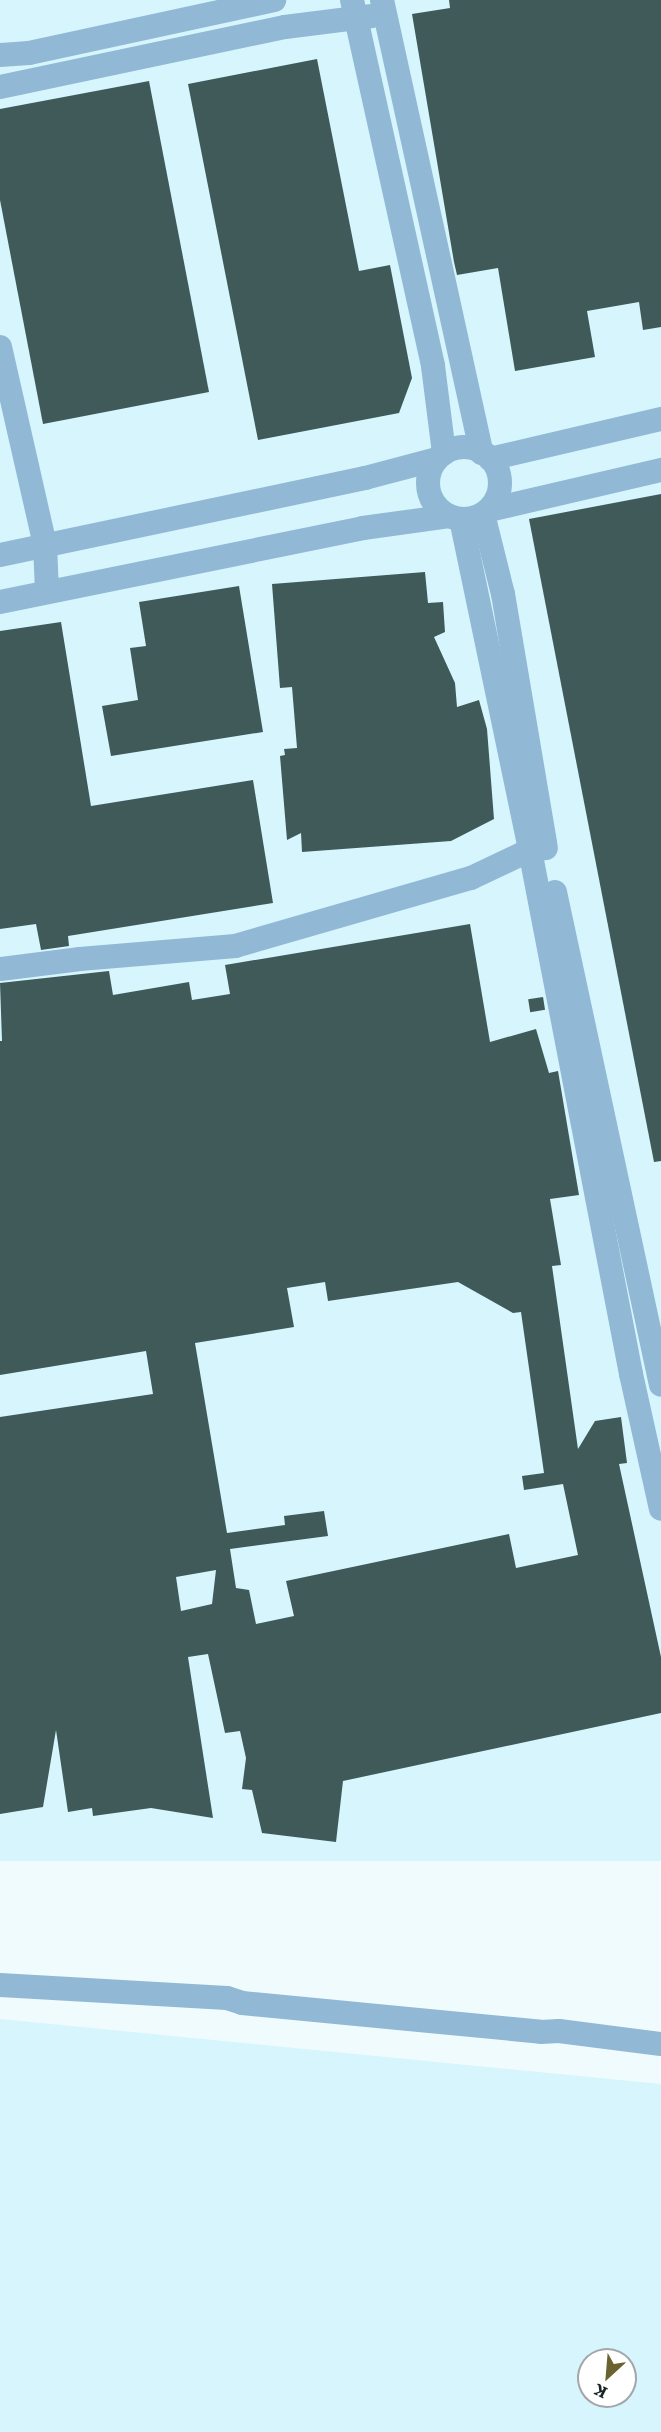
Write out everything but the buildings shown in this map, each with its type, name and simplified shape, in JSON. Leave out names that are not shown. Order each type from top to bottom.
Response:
[{"type":"street","points":[[0,55],[29,53],[274,0]]},
{"type":"street","points":[[0,87],[285,27],[354,10],[383,7],[486,456],[496,468],[500,490],[470,515],[439,510],[429,490],[428,479],[441,456],[433,366],[354,10]]},
{"type":"street","points":[[0,347],[45,545],[47,591]]},
{"type":"street","points":[[0,555],[365,478],[463,448],[486,456],[661,419]]},
{"type":"street","points":[[0,602],[363,528],[470,515],[661,470]]},
{"type":"street","points":[[470,515],[503,594],[538,849],[631,1374],[661,1509]]},
{"type":"street","points":[[0,969],[235,946],[471,878],[538,849]]},
{"type":"street","points":[[538,849],[661,1385]]},
{"type":"street","points":[[0,1985],[227,1998],[242,2002],[541,2032],[559,2031],[661,2044]]},
{"type":"shaded area","points":[[0,0],[661,0],[661,1861],[0,1861]]},
{"type":"shaded area","points":[[0,2019],[661,2084],[661,2432],[0,2432]]}]
